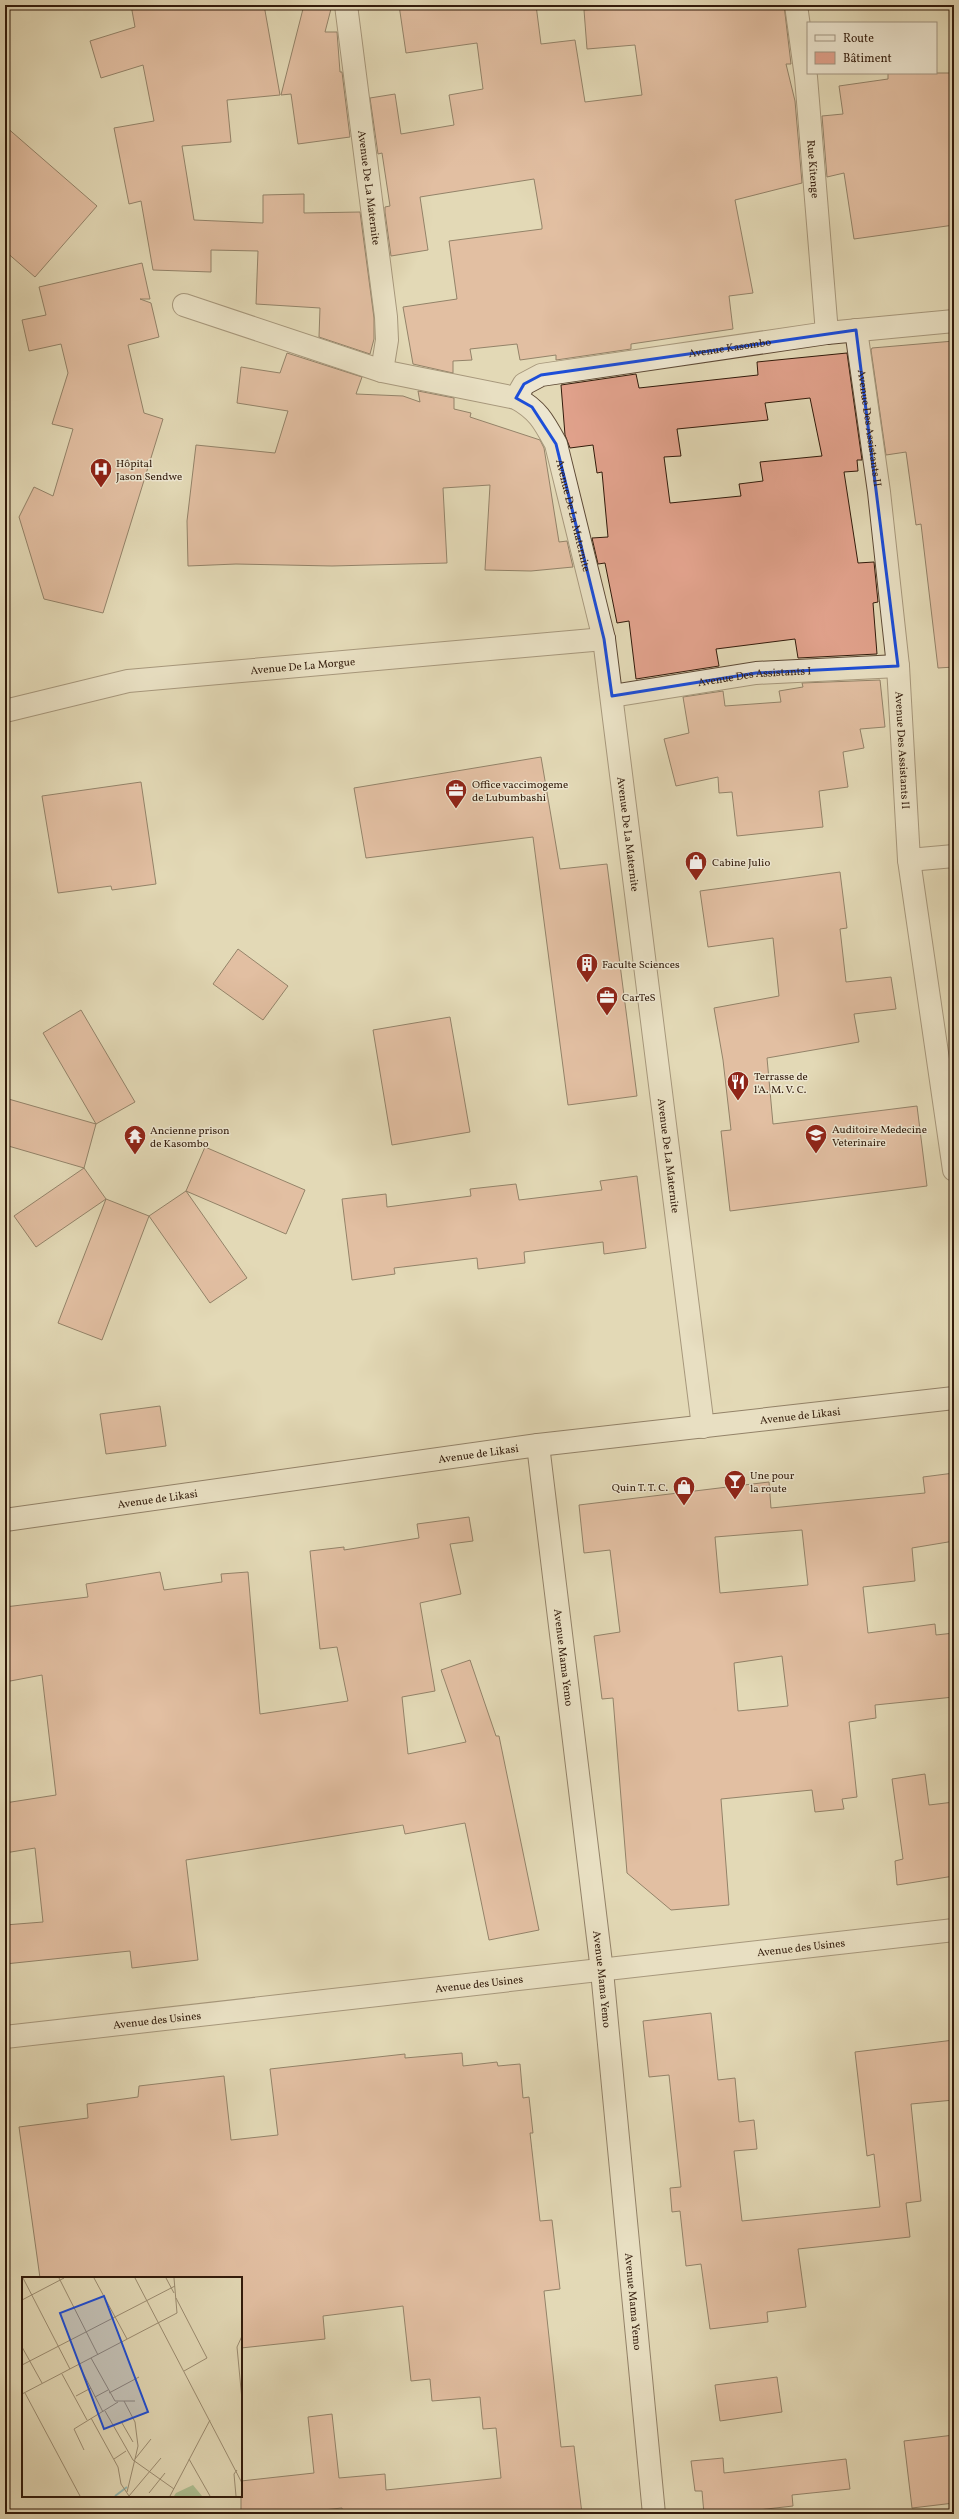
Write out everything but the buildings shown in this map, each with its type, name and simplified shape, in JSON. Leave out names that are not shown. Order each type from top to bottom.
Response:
[{"type":"street","name":"Avenue De La Maternite","points":[[346,5],[386,317],[387,340],[382,371]]},
{"type":"street","name":"Rue Kitenge","points":[[796,5],[806,77],[827,333]]},
{"type":"street","name":"Avenue De La Maternite","points":[[184,305],[382,371],[516,398],[532,407],[544,421],[556,444],[604,639],[703,1427]]},
{"type":"street","name":"Avenue Kasombo","points":[[516,398],[524,384],[541,375],[827,333],[954,321]]},
{"type":"street","name":"Avenue Des Assistants II","points":[[856,330],[878,492],[898,666],[909,860],[954,1170]]},
{"type":"street","name":"Avenue De La Morgue","points":[[5,711],[128,681],[604,639]]},
{"type":"street","name":"Avenue Des Assistants I","points":[[612,696],[756,673],[898,666]]},
{"type":"street","points":[[909,860],[954,856]]},
{"type":"street","name":"Avenue de Likasi","points":[[5,1520],[538,1445],[954,1398]]},
{"type":"street","name":"Avenue Mama Yemo","points":[[538,1445],[602,1971],[654,2514]]},
{"type":"street","name":"Avenue des Usines","points":[[5,2037],[602,1971],[954,1930]]},
{"type":"highlighted area","points":[[856,330],[898,666],[756,673],[612,696],[604,639],[556,444],[532,407],[516,398],[524,384],[541,375]]},
{"type":"place","name":"Hôpital Jason Sendwe","points":[[101,488]]},
{"type":"place","name":"Office vaccimogeme de Lubumbashi","points":[[456,810]]},
{"type":"place","name":"Cabine Julio","points":[[696,882]]},
{"type":"place","name":"Faculte Sciences","points":[[587,984]]},
{"type":"place","name":"CarTeS","points":[[607,1016]]},
{"type":"place","name":"Terrasse de l'A. M. V. C.","points":[[738,1102]]},
{"type":"place","name":"Auditoire Medecine Veterinaire","points":[[816,1154]]},
{"type":"place","name":"Ancienne prison de Kasombo","points":[[135,1156]]},
{"type":"place","name":"Une pour la route","points":[[735,1500]]},
{"type":"place","name":"Quin T. T. C.","points":[[684,1506]]}]
